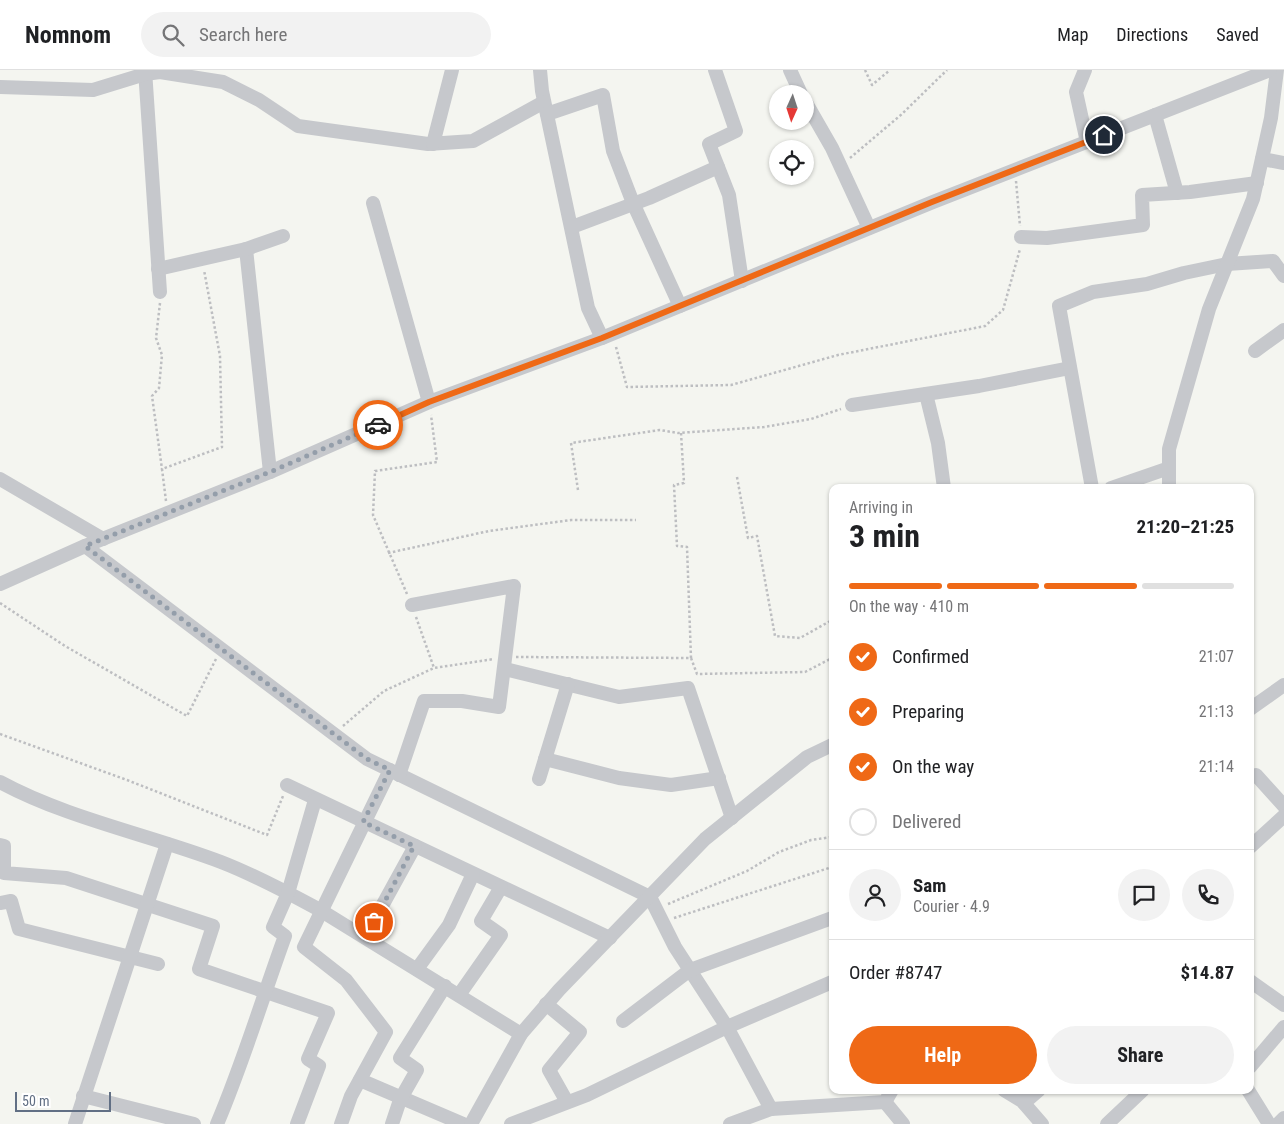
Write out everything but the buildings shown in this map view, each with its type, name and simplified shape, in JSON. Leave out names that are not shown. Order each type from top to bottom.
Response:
[{"type":"street","points":[[433,144],[452,70]]},
{"type":"street","points":[[540,70],[546,108],[588,308],[607,336]]},
{"type":"street","points":[[715,70],[736,131],[709,144],[729,195],[742,281]]},
{"type":"street","points":[[790,70],[797,85]]},
{"type":"street","points":[[1085,70],[1076,92],[1087,142]]},
{"type":"street","points":[[0,584],[85,546],[270,472],[429,402],[607,336],[869,228],[1270,70]]},
{"type":"street","points":[[1169,484],[1169,449],[1171,439],[1209,309],[1253,199],[1271,118],[1277,70]]},
{"type":"street","points":[[145,72],[160,292]]},
{"type":"street","points":[[0,87],[92,90],[145,72],[160,72],[223,82],[259,100],[298,126],[433,144],[473,141],[546,108],[604,95],[613,151],[633,203],[680,306]]},
{"type":"street","points":[[1155,115],[1177,193]]},
{"type":"street","points":[[814,118],[839,164],[869,228]]},
{"type":"street","points":[[1262,159],[1284,163]]},
{"type":"street","points":[[572,227],[718,167]]},
{"type":"street","points":[[1020,237],[1047,238],[1143,225],[1142,195],[1177,193],[1257,183]]},
{"type":"street","points":[[373,203],[429,402]]},
{"type":"street","points":[[158,269],[246,250],[283,236]]},
{"type":"street","points":[[246,250],[270,472]]},
{"type":"street","points":[[1091,484],[1059,306],[1093,292],[1147,284],[1227,264],[1273,261],[1284,276]]},
{"type":"street","points":[[1255,351],[1284,330]]},
{"type":"street","points":[[852,405],[926,394],[1070,368]]},
{"type":"street","points":[[926,394],[938,443],[943,484]]},
{"type":"street","points":[[1123,484],[1169,468]]},
{"type":"street","points":[[0,479],[103,539]]},
{"type":"street","points":[[85,546],[367,759],[653,903],[690,970],[727,1027],[771,1109]]},
{"type":"street","points":[[341,1124],[360,1080],[386,1032],[346,980],[304,947],[363,822],[395,772],[424,701],[462,701],[499,707],[514,586],[412,605]]},
{"type":"street","points":[[505,663],[568,684],[619,697],[688,688],[732,818]]},
{"type":"street","points":[[538,779],[568,684]]},
{"type":"street","points":[[1254,706],[1284,685]]},
{"type":"street","points":[[471,1124],[522,1034],[546,1004],[610,938],[653,903],[705,839],[807,757],[829,746]]},
{"type":"street","points":[[545,759],[619,778],[671,785],[719,778]]},
{"type":"street","points":[[1256,775],[1284,806]]},
{"type":"street","points":[[0,782],[30,799],[222,863],[288,893],[320,910],[522,1034]]},
{"type":"street","points":[[287,785],[315,800],[610,938]]},
{"type":"street","points":[[217,1124],[238,1074],[285,936],[273,927],[288,893],[315,800]]},
{"type":"street","points":[[1254,842],[1284,816]]},
{"type":"street","points":[[75,1124],[167,844]]},
{"type":"street","points":[[0,845],[4,846],[4,873],[66,878],[213,926],[199,969],[328,1013],[308,1059],[319,1066],[297,1124]]},
{"type":"street","points":[[365,938],[414,846]]},
{"type":"street","points":[[417,969],[449,925],[473,874]]},
{"type":"street","points":[[459,995],[502,935],[481,921],[501,887]]},
{"type":"street","points":[[0,903],[11,901],[19,929],[158,964]]},
{"type":"street","points":[[623,1021],[690,970],[829,919]]},
{"type":"street","points":[[511,1124],[568,1102],[727,1027],[829,983]]},
{"type":"street","points":[[1254,984],[1284,1005]]},
{"type":"street","points":[[392,1124],[401,1098],[417,1070],[400,1058],[445,986]]},
{"type":"street","points":[[546,1004],[580,1032],[549,1070],[568,1102]]},
{"type":"street","points":[[1254,1062],[1284,1027]]},
{"type":"street","points":[[360,1080],[463,1124]]},
{"type":"street","points":[[1010,1094],[1024,1103],[1042,1124]]},
{"type":"street","points":[[1024,1103],[1034,1094]]},
{"type":"street","points":[[1108,1124],[1139,1094]]},
{"type":"street","points":[[1250,1094],[1268,1124]]},
{"type":"street","points":[[83,1096],[194,1124]]},
{"type":"street","points":[[730,1124],[771,1109],[888,1096],[903,1124]]},
{"type":"street","points":[[1278,1124],[1284,1118]]},
{"type":"path","points":[[865,70],[872,85],[890,70]]},
{"type":"path","points":[[839,164],[854,156],[902,114],[946,70]]},
{"type":"path","points":[[607,336],[628,388],[731,385],[838,355],[985,326],[1002,310],[1021,244],[1015,170]]},
{"type":"path","points":[[162,469],[222,447],[220,356],[202,259]]},
{"type":"path","points":[[160,292],[160,317],[156,338],[162,355],[159,388],[152,396],[167,514]]},
{"type":"path","points":[[429,402],[437,462],[375,471],[372,514],[412,605],[434,668]]},
{"type":"path","points":[[578,490],[571,443],[660,430],[681,433],[764,427],[811,419],[852,405]]},
{"type":"path","points":[[681,433],[684,483],[674,486],[676,546],[687,547],[691,658],[697,674],[805,672],[829,660]]},
{"type":"path","points":[[737,477],[748,538],[757,536],[775,636],[800,638],[829,622]]},
{"type":"path","points":[[388,553],[490,531],[571,520],[636,520]]},
{"type":"path","points":[[0,603],[65,646],[187,716],[221,649]]},
{"type":"path","points":[[334,734],[384,691],[434,668],[582,656],[691,658]]},
{"type":"path","points":[[0,734],[127,780],[267,835],[287,785]]},
{"type":"path","points":[[653,903],[747,871],[779,852],[811,840],[829,837]]},
{"type":"path","points":[[662,922],[829,868]]},
{"type":"way so far","points":[[374,922],[414,846],[363,822],[390,770],[367,759],[85,546],[270,472],[378,425]]},
{"type":"route","points":[[378,425],[429,402],[602,338],[932,202],[1104,135]]}]
